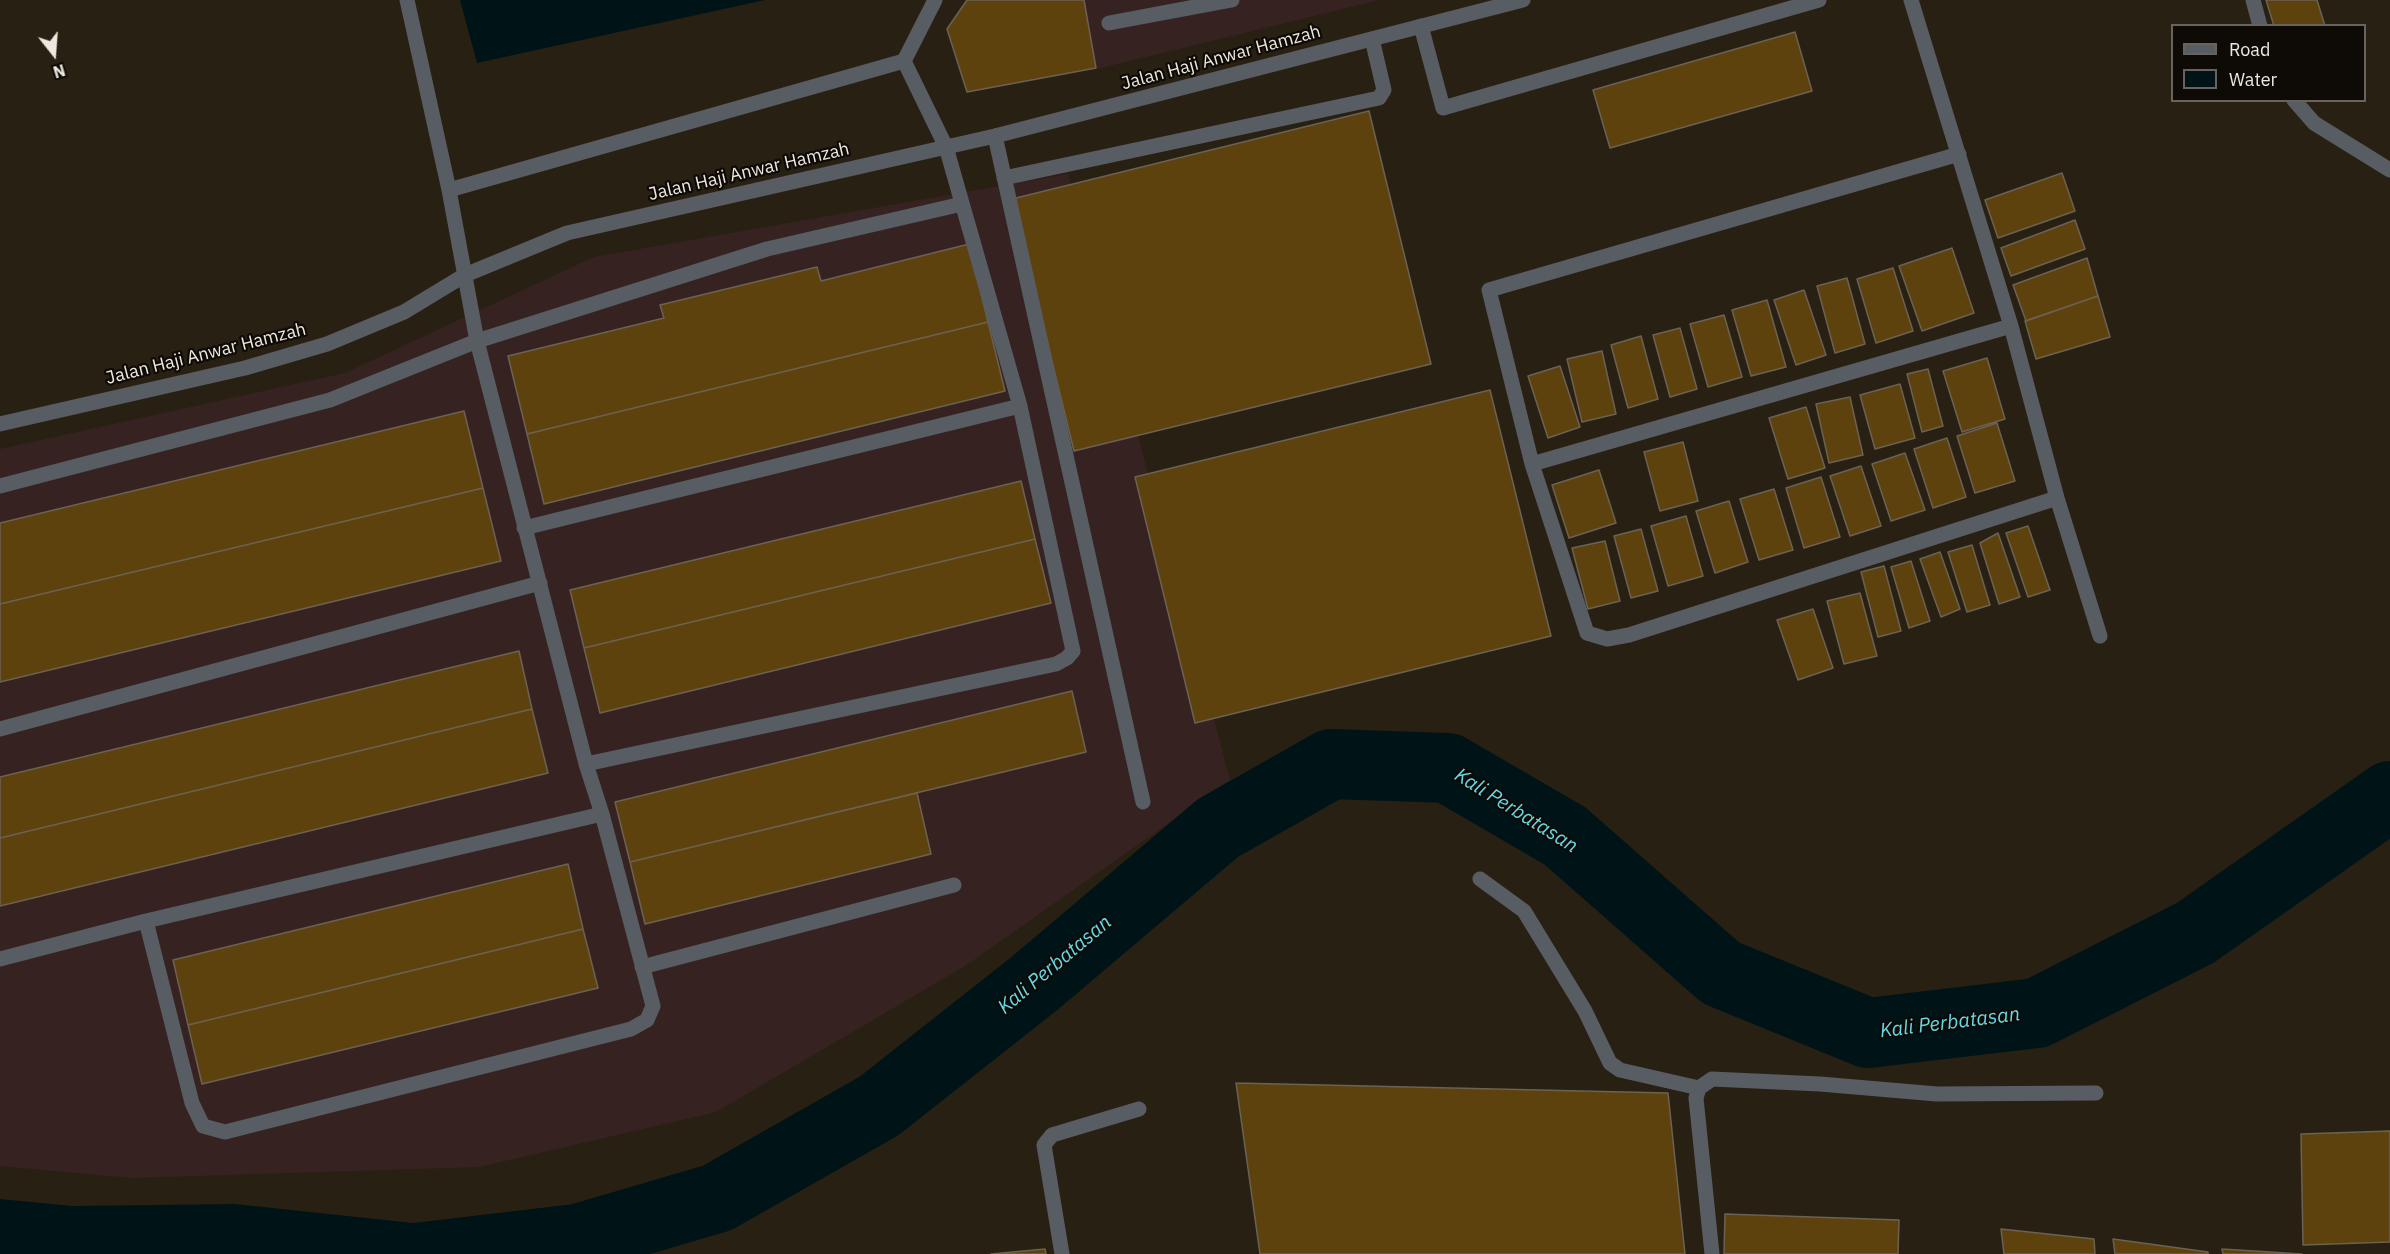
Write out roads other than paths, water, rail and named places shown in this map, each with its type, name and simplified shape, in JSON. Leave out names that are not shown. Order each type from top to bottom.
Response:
[{"type":"street","points":[[146,921],[192,1102],[203,1125],[225,1132],[631,1029],[647,1020],[653,1006],[602,814],[586,764],[477,341],[448,190],[407,0]]},
{"type":"street","points":[[448,190],[904,61],[935,0]]},
{"type":"street","points":[[1109,23],[1232,0]]},
{"type":"street","name":"Jalan Haji Anwar Hamzah","points":[[0,424],[245,368],[327,344],[404,312],[465,275],[567,233],[995,136],[1421,26],[1493,3],[1522,0]]},
{"type":"street","points":[[1421,26],[1443,108],[1819,0]]},
{"type":"street","points":[[1911,0],[2011,326],[2058,498],[2100,636]]},
{"type":"street","points":[[2253,0],[2259,24]]},
{"type":"street","points":[[1004,178],[1379,98],[1384,90],[1372,39]]},
{"type":"street","points":[[586,764],[1056,664],[1067,658],[1072,651],[1020,406],[945,147],[904,61]]},
{"type":"street","points":[[2296,102],[2314,123],[2390,170]]},
{"type":"street","points":[[995,136],[1143,802]]},
{"type":"street","points":[[1959,154],[1489,291],[1532,464],[1587,633],[1607,639],[1629,636],[2058,498]]},
{"type":"street","points":[[0,486],[330,400],[477,341],[767,249],[962,204]]},
{"type":"street","points":[[1532,464],[2011,326]]},
{"type":"street","points":[[524,528],[1020,406]]},
{"type":"street","points":[[0,729],[540,583]]},
{"type":"street","points":[[0,960],[146,921],[602,814]]},
{"type":"street","points":[[1480,879],[1524,911],[1585,1011],[1610,1063],[1620,1070],[1706,1083],[1820,1084],[1936,1094],[2096,1094]]},
{"type":"street","points":[[642,968],[954,885]]},
{"type":"street","points":[[1706,1083],[1696,1098],[1712,1254]]},
{"type":"street","points":[[1062,1254],[1044,1144],[1053,1135],[1138,1110]]},
{"type":"water","points":[[460,0],[765,0],[477,63]]},
{"type":"water","points":[[0,1199],[72,1206],[235,1204],[413,1223],[611,1200],[644,1254],[0,1254]]},
{"type":"waterway","name":"Kali Perbatasan","points":[[453,1254],[577,1239],[717,1198],[879,1106],[1035,983],[1218,828],[1331,764],[1448,768],[1565,836],[1721,973],[1868,1033],[2037,1013],[2195,933],[2390,796]]}]
